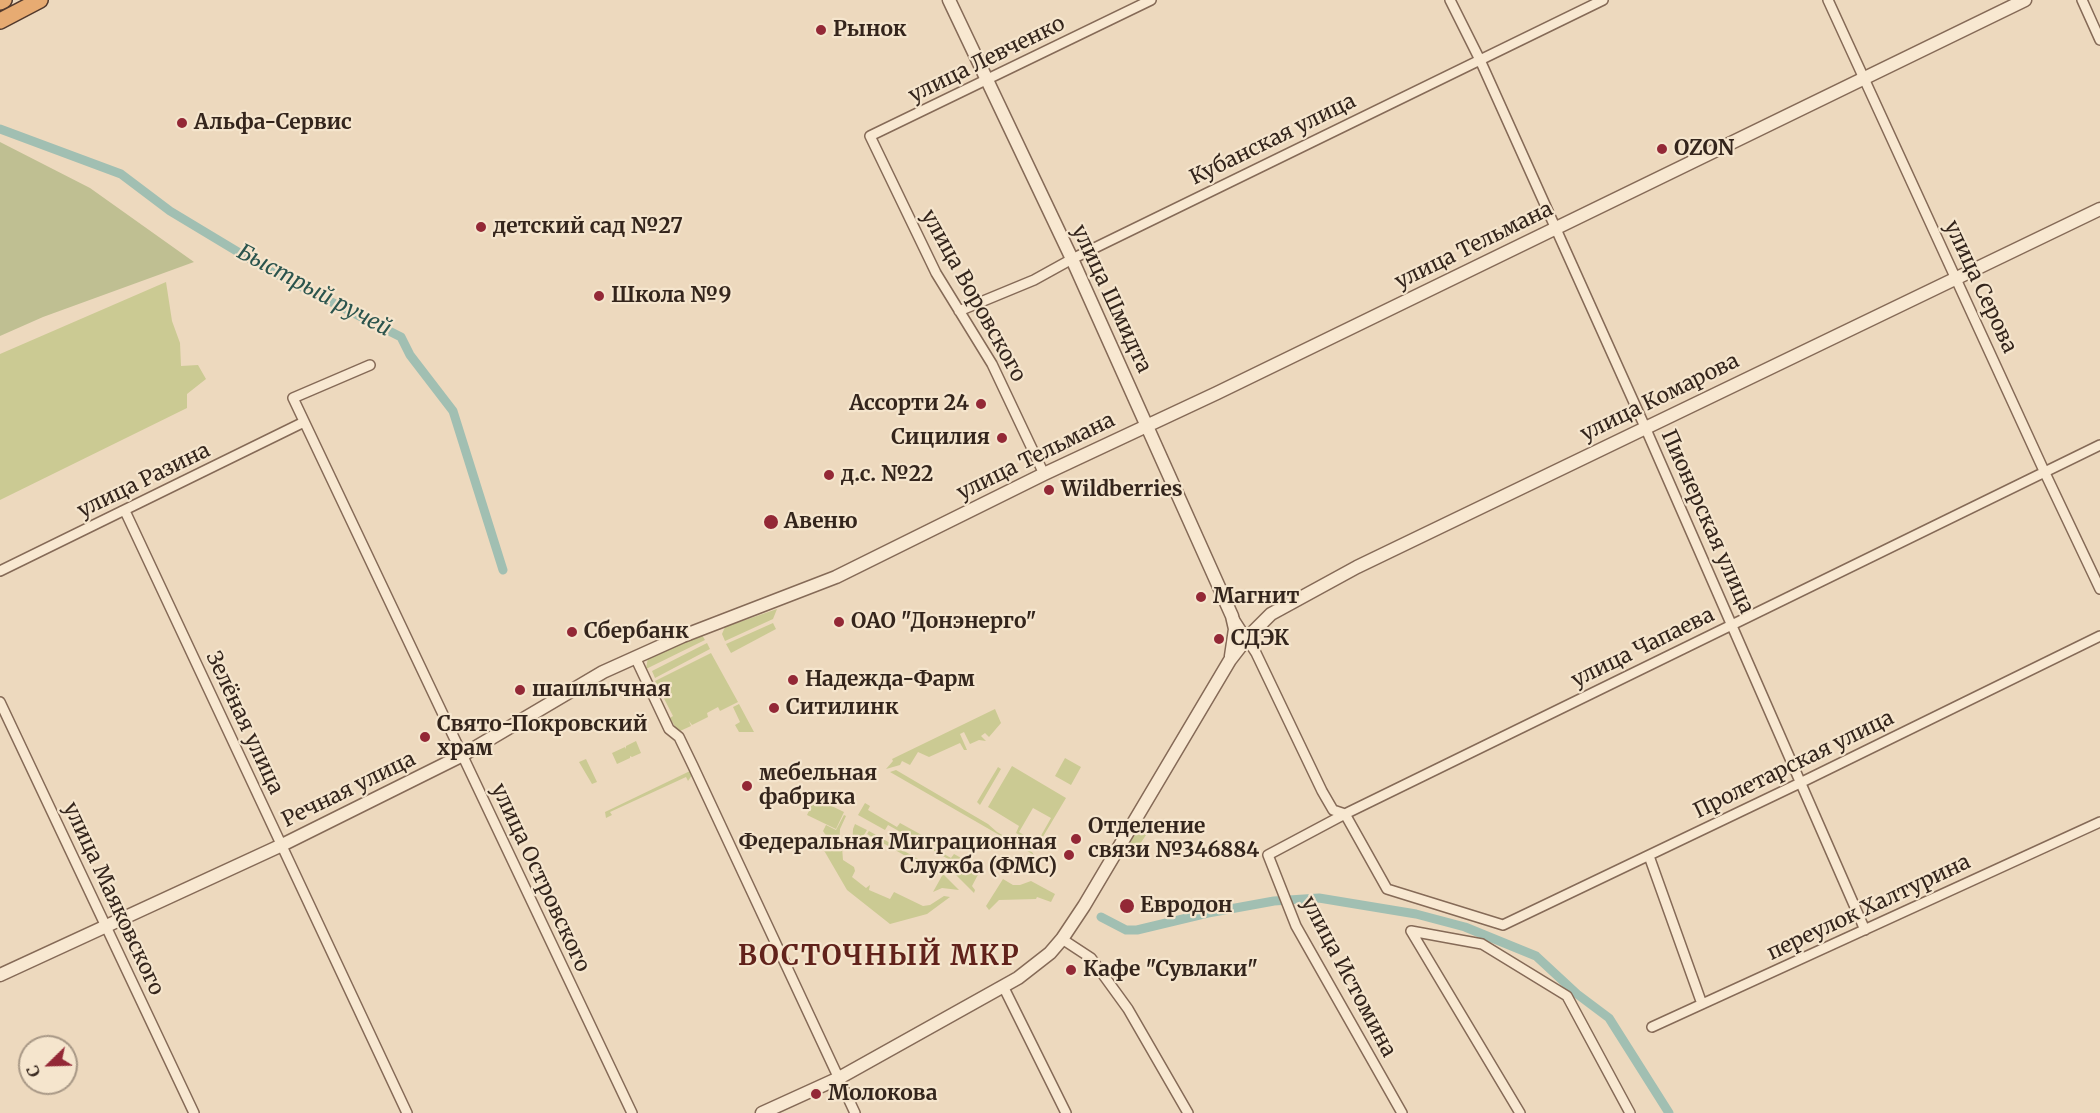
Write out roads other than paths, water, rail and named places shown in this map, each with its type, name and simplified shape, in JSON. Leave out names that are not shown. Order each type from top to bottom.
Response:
[{"type":"highway","points":[[0,2],[4,0]]},
{"type":"highway","points":[[0,21],[40,0]]},
{"type":"street","name":"улица Шмидта","points":[[949,0],[1072,259],[1232,616],[1256,653],[1333,810],[1345,814],[1387,890],[1503,924]]},
{"type":"street","name":"улица Левченко","points":[[870,136],[1151,0]]},
{"type":"street","name":"Пионерская улица","points":[[1450,0],[1556,227],[1865,930]]},
{"type":"street","name":"Кубанская улица","points":[[959,311],[1034,280],[1072,259],[1603,0]]},
{"type":"street","name":"улица Серова","points":[[1828,0],[2100,589]]},
{"type":"street","name":"улица Тельмана","points":[[940,525],[1217,393],[2025,0]]},
{"type":"street","points":[[2082,0],[2100,40]]},
{"type":"street","name":"улица Воровского","points":[[870,136],[936,273],[992,364],[1044,474]]},
{"type":"street","name":"улица Комарова","points":[[1230,660],[1247,638],[1271,614],[1323,585],[1645,427],[2100,209]]},
{"type":"street","name":"улица Островского","points":[[370,365],[293,398],[632,1113]]},
{"type":"street","name":"улица Разина","points":[[0,571],[304,422]]},
{"type":"street","name":"улица Чапаева","points":[[1268,855],[1345,814],[2100,445]]},
{"type":"street","name":"Зелёная улица","points":[[124,511],[407,1113]]},
{"type":"street","name":"Речная улица","points":[[0,975],[282,845],[461,756],[574,688],[635,657],[822,583],[940,525]]},
{"type":"street","name":"улица Шмидта","points":[[1230,660],[1235,629],[1232,616]]},
{"type":"street","name":"Пролетарская улица","points":[[1503,924],[1649,856],[2100,636]]},
{"type":"street","points":[[635,657],[669,729],[679,737],[855,1113]]},
{"type":"street","points":[[762,1113],[839,1078],[1003,986],[1033,967],[1062,939],[1084,906],[1230,660]]},
{"type":"street","name":"улица Маяковского","points":[[0,702],[194,1113]]},
{"type":"street","name":"переулок Халтурина","points":[[1652,1027],[2100,822]]},
{"type":"street","name":"улица Истомина","points":[[1268,855],[1296,926],[1402,1113]]},
{"type":"street","points":[[1649,856],[1702,1004]]},
{"type":"street","points":[[1520,1113],[1412,931],[1482,944],[1567,996],[1630,1113]]},
{"type":"street","points":[[1062,939],[1091,958],[1128,1009],[1188,1113]]},
{"type":"street","points":[[1003,986],[1066,1113]]},
{"type":"waterway","name":"Быстрый ручей","points":[[0,129],[121,174],[170,211],[268,270],[401,337],[410,355],[453,411],[503,570]]},
{"type":"waterway","name":"Быстрый ручей","points":[[1101,917],[1126,930],[1137,930],[1208,913],[1274,901],[1319,898],[1416,914],[1465,927],[1536,956],[1577,994],[1609,1018],[1669,1113]]},
{"type":"place","name":"Рынок","points":[[821,30]]},
{"type":"place","name":"Альфа-Сервис","points":[[182,123]]},
{"type":"place","name":"OZON","points":[[1662,149]]},
{"type":"place","name":"детский сад №27","points":[[481,227]]},
{"type":"place","name":"Школа №9","points":[[599,296]]},
{"type":"place","name":"Ассорти 24","points":[[981,404]]},
{"type":"place","name":"Сицилия","points":[[1002,438]]},
{"type":"place","name":"д.с. №22","points":[[829,475]]},
{"type":"place","name":"Wildberries","points":[[1049,490]]},
{"type":"place","name":"Авеню","points":[[771,522]]},
{"type":"place","name":"Магнит","points":[[1201,597]]},
{"type":"place","name":"ОАО \"Донэнерго\"","points":[[839,622]]},
{"type":"place","name":"Сбербанк","points":[[572,632]]},
{"type":"place","name":"СДЭК","points":[[1219,639]]},
{"type":"place","name":"Надежда-Фарм","points":[[793,680]]},
{"type":"place","name":"шашлычная","points":[[520,690]]},
{"type":"place","name":"Ситилинк","points":[[774,708]]},
{"type":"place","name":"Свято-Покровский храм","points":[[425,737]]},
{"type":"place","name":"мебельная фабрика","points":[[747,786]]},
{"type":"place","name":"Отделение связи №346884","points":[[1076,839]]},
{"type":"place","name":"Федеральная Миграционная Служба (ФМС)","points":[[1069,855]]},
{"type":"place","name":"Евродон","points":[[1127,906]]},
{"type":"place","name":"Кафе \"Сувлаки\"","points":[[1071,970]]},
{"type":"place","name":"Молокова","points":[[816,1094]]},
{"type":"district","name":"ВОСТОЧНЫЙ МКР","points":[[879,957]]}]
